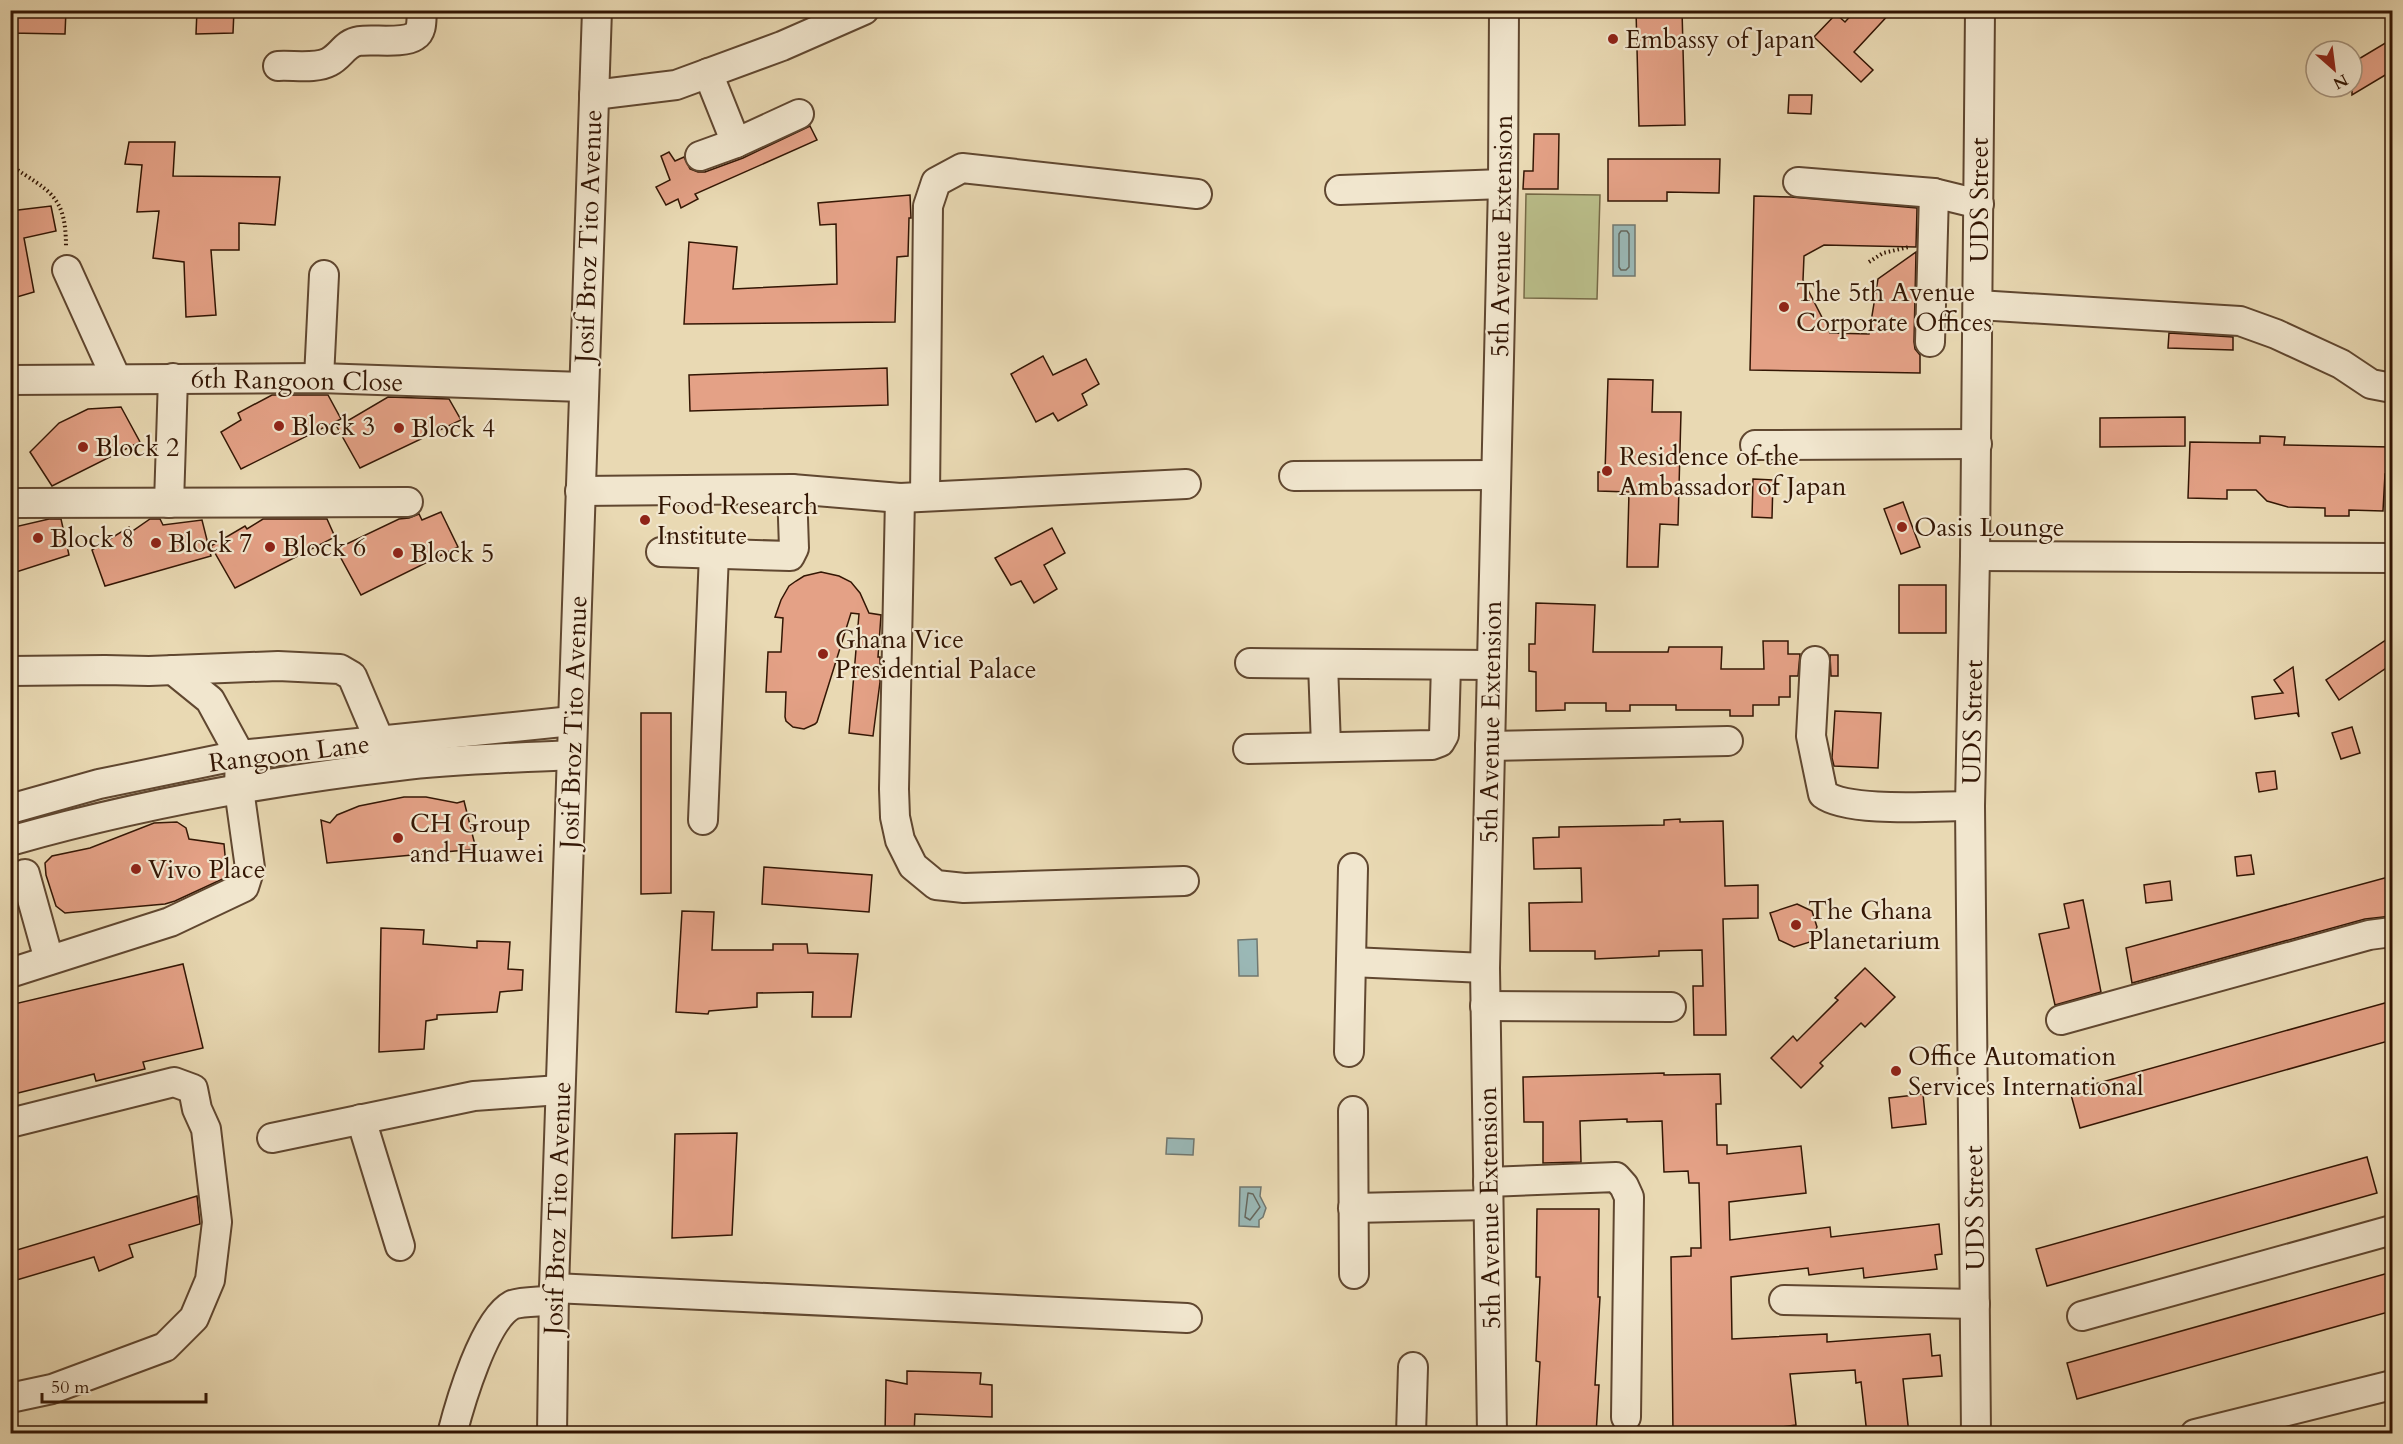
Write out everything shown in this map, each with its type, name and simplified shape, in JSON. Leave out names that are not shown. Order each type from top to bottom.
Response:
[{"type":"street","points":[[278,66],[323,64],[332,61],[348,45],[358,41],[408,39],[417,36],[421,29],[422,10]]},
{"type":"street","name":"Josif Broz Tito Avenue","points":[[552,1434],[560,1090],[597,10]]},
{"type":"street","points":[[594,95],[676,85],[783,46],[864,10]]},
{"type":"street","name":"5th Avenue Extension","points":[[1492,1434],[1485,968],[1503,184],[1504,10]]},
{"type":"street","name":"UDS Street","points":[[1976,1434],[1970,806],[1976,556],[1980,10]]},
{"type":"street","points":[[708,73],[736,143]]},
{"type":"street","points":[[700,156],[736,143],[799,114]]},
{"type":"street","points":[[1184,881],[964,888],[936,885],[913,866],[900,840],[894,808],[928,206],[936,182],[963,168],[1197,194]]},
{"type":"street","points":[[1797,182],[1934,193],[1979,204]]},
{"type":"street","points":[[1340,189],[1503,184]]},
{"type":"street","points":[[1930,342],[1934,193]]},
{"type":"street","points":[[67,270],[116,378]]},
{"type":"street","points":[[319,378],[324,275]]},
{"type":"street","points":[[1978,305],[2240,321],[2276,334],[2341,364],[2371,384],[2392,388]]},
{"type":"street","points":[[169,503],[173,378]]},
{"type":"street","name":"6th Rangoon Close","points":[[10,380],[319,378],[583,387]]},
{"type":"street","points":[[1755,445],[1977,444]]},
{"type":"street","points":[[1294,476],[1496,476]]},
{"type":"street","points":[[580,491],[792,489],[912,497],[1186,484]]},
{"type":"street","points":[[661,552],[790,556],[794,549],[792,489]]},
{"type":"street","points":[[10,503],[408,502]]},
{"type":"street","points":[[703,820],[714,554]]},
{"type":"street","points":[[1976,556],[2392,558]]},
{"type":"street","points":[[1815,661],[1811,736],[1823,794],[1831,800],[1860,806],[1970,806]]},
{"type":"street","points":[[1250,663],[1492,665]]},
{"type":"street","points":[[1323,664],[1326,746]]},
{"type":"street","points":[[1248,749],[1432,745],[1440,742],[1444,735],[1446,665]]},
{"type":"street","points":[[10,671],[173,670],[278,666],[340,669],[352,676],[380,742]]},
{"type":"street","points":[[10,973],[170,922],[244,887],[250,868],[239,789],[240,755],[210,700],[173,670]]},
{"type":"street","name":"Rangoon Lane","points":[[10,809],[99,784],[240,755],[572,721]]},
{"type":"street","points":[[1490,746],[1728,741]]},
{"type":"street","name":"Rangoon Lane","points":[[10,841],[49,830],[239,789],[400,765],[571,755]]},
{"type":"street","points":[[1349,1052],[1353,868]]},
{"type":"street","points":[[26,874],[50,960]]},
{"type":"street","points":[[2061,1020],[2369,935],[2392,932]]},
{"type":"street","points":[[1351,962],[1485,968]]},
{"type":"street","points":[[1485,1006],[1671,1007]]},
{"type":"street","points":[[10,1122],[174,1082],[193,1089],[197,1109],[206,1129],[218,1222],[210,1280],[206,1290],[194,1318],[165,1347],[52,1389],[10,1398]]},
{"type":"street","points":[[272,1138],[474,1096],[560,1090]]},
{"type":"street","points":[[1353,1111],[1354,1274]]},
{"type":"street","points":[[361,1119],[400,1246]]},
{"type":"street","points":[[1353,1208],[1616,1177],[1624,1186],[1629,1197],[1626,1417]]},
{"type":"street","points":[[2082,1316],[2392,1230]]},
{"type":"street","points":[[452,1434],[479,1352],[494,1323],[512,1305],[554,1294],[1187,1318]]},
{"type":"street","points":[[1784,1300],[1975,1304]]},
{"type":"street","points":[[1411,1434],[1413,1367]]},
{"type":"street","points":[[2195,1434],[2392,1385]]},
{"type":"path","points":[[10,165],[46,190],[60,204],[67,226],[67,270]]},
{"type":"path","points":[[1869,262],[1883,253],[1933,241]]},
{"type":"green space","points":[[1526,194],[1600,195],[1597,299],[1524,298]]},
{"type":"water","points":[[1613,225],[1635,225],[1635,276],[1613,276]]},
{"type":"water","points":[[1257,939],[1258,976],[1239,976],[1238,940]]},
{"type":"water","points":[[1167,1138],[1194,1139],[1193,1155],[1166,1154]]},
{"type":"water","points":[[1240,1187],[1261,1187],[1260,1196],[1266,1208],[1263,1217],[1259,1220],[1259,1227],[1239,1226]]},
{"type":"building","points":[[10,10],[66,10],[65,34],[10,33]]},
{"type":"building","points":[[197,10],[234,10],[233,33],[196,34]]},
{"type":"building","points":[[1636,10],[1682,10],[1685,125],[1639,126]]},
{"type":"building","points":[[1856,10],[1893,10],[1854,52],[1873,70],[1861,82],[1814,37],[1836,14],[1845,22]]},
{"type":"building","points":[[2392,39],[2392,71],[2364,88],[2364,56]]},
{"type":"building","points":[[1789,95],[1812,95],[1811,114],[1788,113]]},
{"type":"building","points":[[810,126],[817,140],[695,194],[698,199],[681,208],[678,199],[666,205],[656,187],[670,180],[661,156],[669,152],[675,161],[684,157],[690,169],[705,172],[743,158]]},
{"type":"building","points":[[1534,134],[1559,134],[1558,189],[1523,189],[1524,171],[1533,171]]},
{"type":"building","points":[[129,142],[175,142],[173,176],[280,177],[275,225],[239,223],[239,250],[211,250],[216,315],[186,317],[184,262],[153,258],[159,211],[137,212],[142,165],[125,164]]},
{"type":"building","points":[[1608,159],[1720,159],[1719,193],[1667,192],[1667,201],[1608,201]]},
{"type":"building","points":[[910,195],[908,256],[897,257],[895,322],[684,324],[689,242],[737,247],[733,289],[837,284],[836,224],[820,225],[818,203]]},
{"type":"building","name":"The 5th Avenue Corporate Offices","points":[[1754,196],[1917,208],[1916,247],[1824,245],[1804,256],[1803,280],[1830,333],[1869,334],[1878,279],[1916,252],[1914,342],[1915,349],[1920,355],[1920,373],[1750,370]]},
{"type":"building","points":[[51,206],[56,231],[24,238],[34,292],[10,299],[10,211]]},
{"type":"building","points":[[2169,333],[2233,337],[2233,350],[2168,348]]},
{"type":"building","points":[[1043,356],[1053,375],[1086,359],[1099,384],[1082,394],[1087,405],[1058,421],[1053,413],[1036,422],[1011,374]]},
{"type":"building","points":[[887,368],[888,405],[690,411],[689,375]]},
{"type":"building","points":[[1608,379],[1653,380],[1652,412],[1681,412],[1678,525],[1660,524],[1658,567],[1627,567],[1629,492],[1598,491],[1598,472],[1605,472]]},
{"type":"building","name":"Block 3","points":[[272,395],[328,395],[341,419],[241,469],[221,432],[241,420],[238,413]]},
{"type":"building","name":"Block 4","points":[[388,397],[449,399],[461,420],[360,468],[337,427]]},
{"type":"building","name":"Block 2","points":[[121,407],[140,442],[52,486],[30,452],[59,423],[88,409]]},
{"type":"building","points":[[2185,417],[2185,446],[2100,447],[2100,418]]},
{"type":"building","points":[[2260,436],[2285,437],[2284,445],[2391,447],[2390,474],[2385,474],[2383,511],[2349,510],[2349,516],[2325,516],[2325,508],[2288,507],[2267,501],[2256,490],[2227,490],[2227,499],[2188,498],[2190,442],[2260,443]]},
{"type":"building","points":[[1753,479],[1773,480],[1772,518],[1752,517]]},
{"type":"building","name":"Oasis Lounge","points":[[1903,502],[1920,547],[1901,554],[1884,509]]},
{"type":"building","name":"Block 5","points":[[441,512],[458,547],[361,595],[336,549],[399,519],[419,514],[422,520]]},
{"type":"building","name":"Block 8","points":[[49,519],[61,519],[69,555],[10,574],[10,528]]},
{"type":"building","name":"Block 7","points":[[150,519],[160,519],[163,525],[202,520],[211,556],[105,586],[92,550],[129,527],[131,532]]},
{"type":"building","name":"Block 6","points":[[263,519],[327,519],[335,537],[235,588],[211,546],[245,526],[247,529]]},
{"type":"building","points":[[1052,528],[1065,553],[1044,565],[1057,589],[1034,603],[1021,581],[1011,585],[995,558]]},
{"type":"building","name":"Ghana Vice Presidential Palace","points":[[821,572],[839,576],[851,582],[860,593],[869,613],[881,615],[878,657],[880,657],[880,682],[873,736],[849,733],[859,614],[851,613],[815,724],[804,729],[793,727],[785,717],[786,692],[766,692],[768,652],[781,652],[783,618],[775,617],[781,600],[789,586],[796,581],[804,576]]},
{"type":"building","points":[[1899,585],[1946,585],[1946,633],[1899,633]]},
{"type":"building","points":[[1536,603],[1595,605],[1593,652],[1668,652],[1669,647],[1722,647],[1721,669],[1764,669],[1763,641],[1788,641],[1788,654],[1800,654],[1798,676],[1790,676],[1790,697],[1779,697],[1779,705],[1753,705],[1753,716],[1730,716],[1730,710],[1676,710],[1676,705],[1630,705],[1630,711],[1606,711],[1606,703],[1565,703],[1565,710],[1536,711],[1536,672],[1529,671],[1529,644],[1535,644]]},
{"type":"building","points":[[2392,636],[2392,664],[2339,700],[2326,680]]},
{"type":"building","points":[[1830,655],[1838,655],[1838,676],[1831,676]]},
{"type":"building","points":[[2293,667],[2299,717],[2297,713],[2255,719],[2252,697],[2283,693],[2274,680]]},
{"type":"building","points":[[1835,711],[1881,713],[1878,768],[1834,766],[1832,758]]},
{"type":"building","points":[[641,713],[671,713],[671,893],[641,894]]},
{"type":"building","points":[[2352,727],[2360,753],[2341,759],[2332,733]]},
{"type":"building","points":[[2275,771],[2277,789],[2259,792],[2256,773]]},
{"type":"building","name":"CH Group and Huawei","points":[[404,797],[426,797],[457,803],[464,801],[476,849],[327,863],[321,820],[330,823],[337,815],[359,806]]},
{"type":"building","points":[[1680,819],[1680,822],[1723,821],[1725,886],[1758,885],[1758,918],[1723,919],[1726,1035],[1694,1035],[1693,986],[1703,986],[1702,950],[1659,951],[1659,956],[1595,959],[1595,951],[1530,951],[1529,903],[1582,902],[1581,868],[1534,869],[1533,838],[1559,837],[1559,827],[1664,825],[1664,820]]},
{"type":"building","name":"Vivo Place","points":[[177,822],[186,828],[189,839],[224,844],[227,877],[165,904],[65,913],[56,906],[46,875],[45,863],[52,856],[90,848],[154,823]]},
{"type":"building","points":[[2251,855],[2254,874],[2237,876],[2235,857]]},
{"type":"building","points":[[764,867],[872,875],[869,912],[762,904]]},
{"type":"building","points":[[2392,876],[2392,916],[2365,919],[2132,983],[2126,948]]},
{"type":"building","points":[[2170,881],[2172,900],[2146,903],[2144,885]]},
{"type":"building","points":[[2083,900],[2101,992],[2055,1005],[2039,934],[2069,928],[2064,904]]},
{"type":"building","name":"The Ghana Planetarium","points":[[1797,904],[1812,911],[1817,927],[1810,942],[1794,947],[1779,940],[1770,913]]},
{"type":"building","points":[[682,911],[714,912],[712,950],[773,950],[773,944],[807,944],[808,953],[858,954],[851,1017],[812,1017],[813,992],[757,993],[757,1007],[709,1011],[708,1014],[676,1012]]},
{"type":"building","points":[[381,928],[424,930],[423,944],[477,948],[477,941],[510,942],[508,969],[523,970],[522,990],[500,992],[497,1012],[437,1015],[437,1019],[426,1021],[424,1049],[379,1052]]},
{"type":"building","points":[[183,964],[203,1048],[143,1062],[145,1069],[96,1081],[94,1074],[10,1095],[10,1005]]},
{"type":"building","points":[[1865,968],[1895,997],[1865,1027],[1861,1023],[1820,1063],[1823,1066],[1801,1088],[1771,1058],[1793,1036],[1797,1041],[1838,1000],[1835,998]]},
{"type":"building","points":[[2392,1001],[2392,1040],[2080,1128],[2070,1091]]},
{"type":"building","points":[[1664,1073],[1664,1075],[1720,1074],[1721,1104],[1716,1104],[1717,1145],[1727,1145],[1727,1154],[1801,1146],[1806,1193],[1729,1202],[1730,1240],[1830,1227],[1831,1237],[1939,1224],[1942,1254],[1935,1255],[1937,1269],[1864,1278],[1863,1268],[1809,1275],[1808,1268],[1731,1277],[1732,1339],[1827,1334],[1827,1342],[1930,1334],[1932,1356],[1940,1355],[1942,1376],[1903,1379],[1909,1434],[1867,1434],[1861,1382],[1856,1383],[1855,1370],[1790,1374],[1796,1425],[1729,1434],[1673,1434],[1671,1257],[1691,1256],[1691,1248],[1701,1248],[1699,1183],[1689,1183],[1688,1171],[1664,1172],[1662,1121],[1627,1122],[1627,1119],[1580,1121],[1581,1162],[1543,1163],[1543,1122],[1524,1122],[1523,1077]]},
{"type":"building","points":[[1923,1094],[1926,1124],[1892,1128],[1889,1098]]},
{"type":"building","points":[[737,1133],[732,1235],[672,1238],[675,1134]]},
{"type":"building","points":[[2367,1157],[2377,1193],[2047,1286],[2036,1249]]},
{"type":"building","points":[[197,1196],[200,1224],[129,1245],[133,1257],[99,1271],[94,1257],[10,1282],[10,1252]]},
{"type":"building","points":[[1537,1209],[1599,1209],[1598,1297],[1600,1297],[1595,1385],[1599,1385],[1596,1434],[1536,1434],[1540,1362],[1536,1361],[1540,1277],[1536,1277]]},
{"type":"building","points":[[2392,1272],[2392,1311],[2077,1399],[2067,1363]]},
{"type":"building","points":[[907,1371],[981,1373],[980,1384],[992,1385],[992,1417],[915,1414],[914,1434],[885,1434],[886,1380],[907,1384]]},
{"type":"place","name":"Embassy of Japan","points":[[1613,39]]},
{"type":"place","name":"The 5th Avenue Corporate Offices","points":[[1784,307]]},
{"type":"place","name":"Block 3","points":[[279,426]]},
{"type":"place","name":"Block 4","points":[[399,428]]},
{"type":"place","name":"Block 2","points":[[83,447]]},
{"type":"place","name":"Residence of the Ambassador of Japan","points":[[1607,471]]},
{"type":"place","name":"Food Research Institute","points":[[645,520]]},
{"type":"place","name":"Oasis Lounge","points":[[1902,527]]},
{"type":"place","name":"Block 8","points":[[38,538]]},
{"type":"place","name":"Block 7","points":[[156,543]]},
{"type":"place","name":"Block 6","points":[[270,547]]},
{"type":"place","name":"Block 5","points":[[398,553]]},
{"type":"place","name":"Ghana Vice Presidential Palace","points":[[823,654]]},
{"type":"place","name":"CH Group and Huawei","points":[[398,838]]},
{"type":"place","name":"Vivo Place","points":[[136,869]]},
{"type":"place","name":"The Ghana Planetarium","points":[[1796,925]]},
{"type":"place","name":"Office Automation Services International","points":[[1896,1071]]}]
